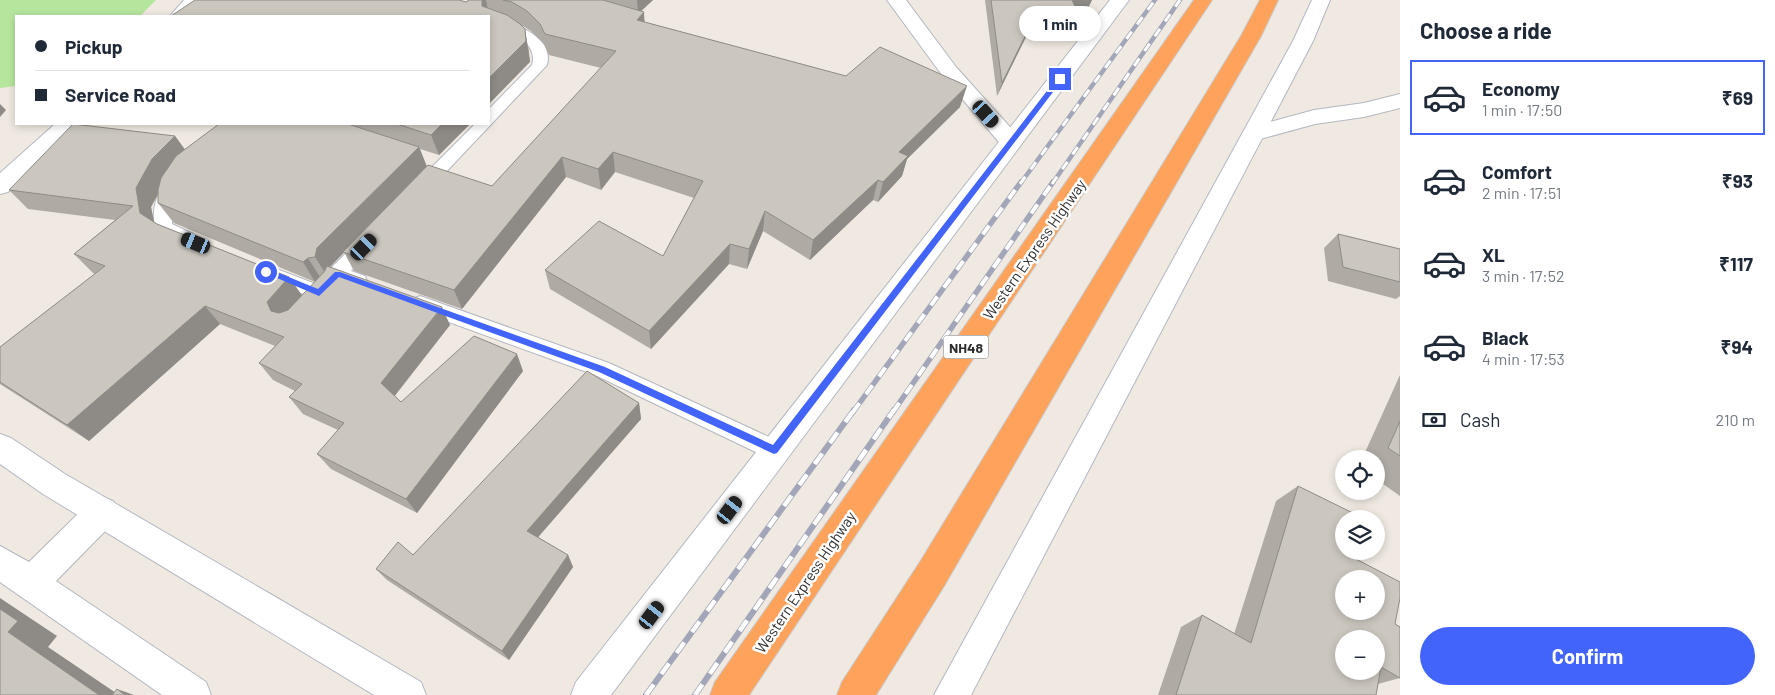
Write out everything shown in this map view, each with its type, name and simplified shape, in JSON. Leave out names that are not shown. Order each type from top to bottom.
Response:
[{"type":"highway","name":"Western Express Highway","points":[[728,695],[1181,36],[1203,0]]},
{"type":"highway","points":[[855,695],[932,574],[1251,36],[1269,0]]},
{"type":"main road","points":[[180,15],[195,0]]},
{"type":"main road","points":[[896,0],[949,71],[1011,142]]},
{"type":"main road","points":[[589,695],[774,450],[1120,0]]},
{"type":"main road","points":[[952,695],[1253,134],[1302,41],[1321,0]]},
{"type":"main road","points":[[1253,134],[1314,117],[1364,110],[1400,101]]},
{"type":"main road","points":[[0,186],[67,125]]},
{"type":"main road","points":[[0,448],[54,484],[408,695]]},
{"type":"main road","points":[[31,583],[102,512]]},
{"type":"main road","points":[[0,562],[193,695]]},
{"type":"lane","points":[[490,21],[526,34],[541,54],[542,61],[538,68],[490,117]]},
{"type":"lane","points":[[410,199],[483,125]]},
{"type":"lane","points":[[424,159],[443,165]]},
{"type":"lane","points":[[181,173],[167,192],[162,210],[164,227],[205,246]]},
{"type":"lane","points":[[306,307],[384,226]]},
{"type":"lane","points":[[258,268],[319,293]]},
{"type":"lane","points":[[337,274],[374,287]]},
{"type":"lane","points":[[401,297],[602,369],[774,450]]},
{"type":"green space","points":[[0,0],[156,0],[141,15],[15,15],[15,86],[0,88]]},
{"type":"building","points":[[195,0],[459,0],[466,2],[469,0],[482,0],[482,6],[507,15],[520,24],[525,29],[526,41],[490,77],[490,15],[172,15]]},
{"type":"building","points":[[503,0],[603,0],[644,12],[637,20],[846,76],[880,47],[967,86],[899,152],[908,156],[883,182],[878,180],[813,240],[765,211],[749,249],[730,244],[649,331],[545,270],[599,221],[663,256],[703,181],[613,152],[598,169],[562,157],[454,290],[343,252],[428,165],[492,186],[616,51],[545,34],[540,24],[527,11],[512,2]]},
{"type":"building","points":[[991,0],[1072,0],[1078,13],[1033,12],[1034,18],[1002,83]]},
{"type":"building","points":[[72,125],[175,136],[152,159],[136,188],[140,213],[157,224],[289,277],[267,302],[271,311],[279,313],[288,310],[324,272],[327,266],[442,307],[381,383],[401,402],[474,336],[517,354],[406,499],[317,454],[344,423],[289,397],[302,384],[259,363],[284,337],[205,306],[67,425],[0,382],[0,347],[105,266],[74,254],[133,206],[9,190]]},
{"type":"building","points":[[218,125],[351,125],[419,147],[317,248],[315,257],[308,258],[303,262],[158,203],[158,190],[161,178],[176,156]]},
{"type":"building","points":[[400,125],[441,125],[431,135]]},
{"type":"building","points":[[1338,234],[1400,249],[1400,282],[1343,267]]},
{"type":"building","points":[[587,371],[639,403],[527,531],[568,555],[502,651],[376,569],[398,542],[413,555]]},
{"type":"building","points":[[1400,421],[1400,456],[1388,448]]},
{"type":"building","points":[[1298,486],[1347,510],[1335,510],[1335,560],[1358,560],[1377,570],[1335,570],[1335,620],[1385,620],[1385,574],[1400,582],[1400,598],[1395,624],[1400,627],[1400,678],[1385,669],[1385,630],[1335,630],[1335,680],[1379,680],[1376,695],[1176,695],[1202,615],[1251,643]]},
{"type":"building","points":[[0,609],[18,621],[8,632],[99,695],[0,695]]},
{"type":"building","points":[[117,689],[125,695],[112,695]]},
{"type":"railway","points":[[1020,184],[1155,0]]},
{"type":"railway","points":[[1052,184],[1180,0]]},
{"type":"railway","points":[[853,412],[1021,182]]},
{"type":"railway","points":[[893,412],[1053,182]]},
{"type":"railway","points":[[646,695],[854,410]]},
{"type":"railway","points":[[695,695],[894,410]]},
{"type":"route","points":[[266,272],[319,293],[337,274],[602,369],[774,450],[1060,79]]}]
